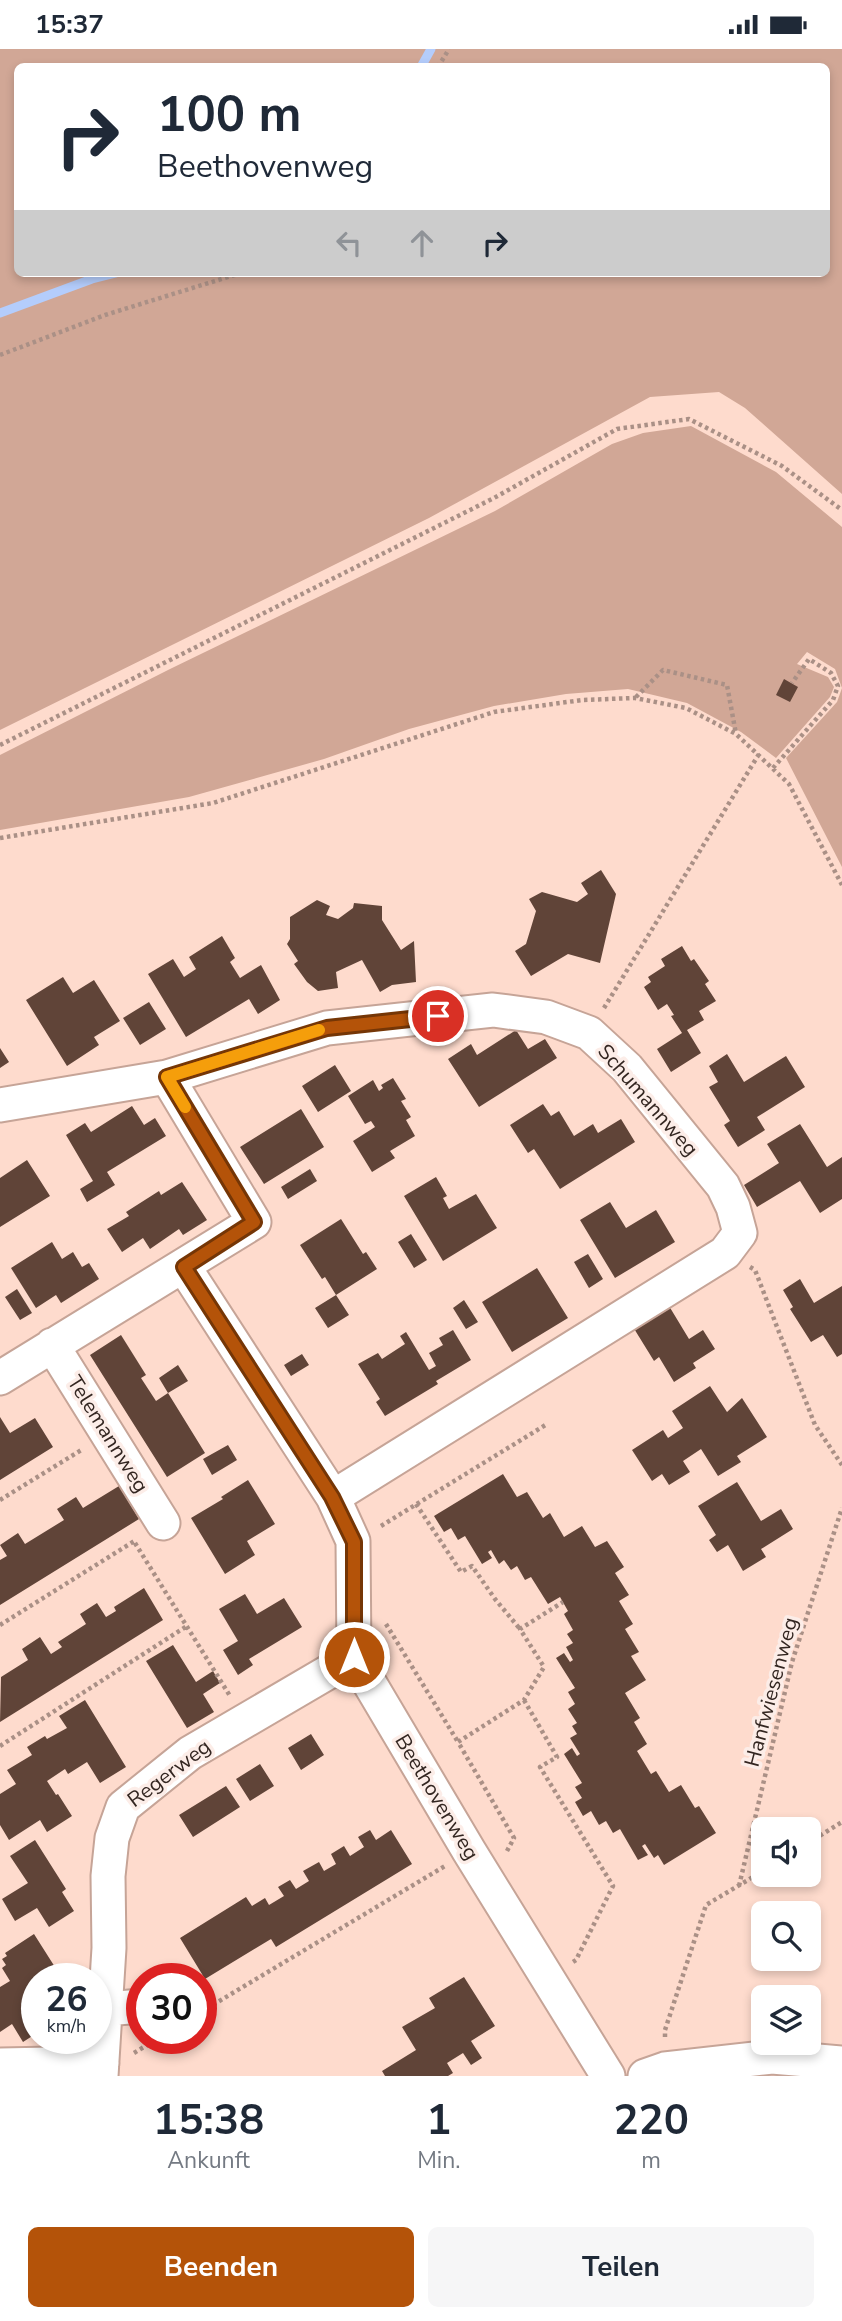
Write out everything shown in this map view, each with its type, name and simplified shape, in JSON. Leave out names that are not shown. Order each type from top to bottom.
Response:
[{"type":"street","name":"Schumannweg","points":[[0,1105],[167,1077],[327,1028],[493,1010],[546,1017],[589,1033],[627,1069],[723,1186],[733,1207],[740,1234],[725,1253]]},
{"type":"street","points":[[0,1378],[254,1222],[167,1077]]},
{"type":"street","points":[[332,1497],[725,1253]]},
{"type":"street","points":[[184,1267],[332,1497],[354,1542],[354,1657]]},
{"type":"street","name":"Telemannweg","points":[[52,1345],[163,1523]]},
{"type":"street","name":"Regerweg","points":[[108,1963],[109,1863],[112,1838],[123,1807],[190,1753],[354,1657]]},
{"type":"street","name":"Beethovenweg","points":[[354,1657],[469,1851],[608,2076]]},
{"type":"street","points":[[655,2072],[772,2057],[842,2063]]},
{"type":"street","points":[[0,2065],[101,2070]]},
{"type":"path","points":[[0,355],[105,315],[228,277]]},
{"type":"path","points":[[0,745],[494,498],[617,429],[689,419],[782,466],[842,510]]},
{"type":"path","points":[[773,768],[833,700],[838,686],[831,673],[809,659],[792,683]]},
{"type":"path","points":[[635,698],[663,670],[727,685],[736,734]]},
{"type":"path","points":[[0,838],[213,803],[494,712],[582,700],[635,698],[686,708],[736,734],[759,754],[789,784],[842,885]]},
{"type":"path","points":[[589,1033],[759,754]]},
{"type":"path","points":[[725,1253],[755,1270],[815,1425],[842,1465]]},
{"type":"path","points":[[373,1531],[547,1424]]},
{"type":"path","points":[[0,1500],[107,1434]]},
{"type":"path","points":[[416,1504],[461,1572],[472,1566],[520,1629],[544,1667],[524,1700],[458,1742]]},
{"type":"path","name":"Hanfwiesenweg","points":[[739,1886],[792,1662],[842,1508]]},
{"type":"path","points":[[0,1625],[163,1523]]},
{"type":"path","points":[[134,1541],[245,1721]]},
{"type":"path","points":[[520,1629],[563,1602]]},
{"type":"path","points":[[383,1619],[514,1838],[490,1884]]},
{"type":"path","points":[[0,1746],[187,1626]]},
{"type":"path","points":[[524,1700],[557,1757],[541,1767],[612,1886],[576,1960],[548,1978]]},
{"type":"path","points":[[821,1835],[842,1822]]},
{"type":"path","points":[[217,2002],[469,1851]]},
{"type":"path","points":[[655,2072],[664,2030],[706,1905],[751,1878]]},
{"type":"shaded area","points":[[0,49],[842,49],[842,494],[745,408],[719,392],[650,397],[429,518],[0,730]]},
{"type":"shaded area","points":[[691,426],[776,472],[842,527],[842,688],[835,669],[807,652],[797,664],[828,677],[834,687],[830,697],[776,758],[741,732],[687,703],[628,689],[566,694],[494,706],[409,729],[324,759],[189,797],[0,830],[0,755],[495,511],[612,444],[643,433]]},
{"type":"shaded area","points":[[842,688],[842,867],[786,758],[837,702]]},
{"type":"building","points":[[784,679],[798,687],[790,702],[776,695]]},
{"type":"building","points":[[601,870],[616,894],[600,963],[568,954],[531,976],[515,951],[526,944],[536,911],[529,899],[542,892],[577,902],[588,894],[581,883]]},
{"type":"building","points":[[317,900],[330,906],[326,915],[338,919],[353,908],[354,903],[382,906],[382,920],[401,950],[414,941],[416,982],[392,985],[380,992],[362,960],[336,972],[338,988],[318,991],[307,982],[294,964],[298,961],[287,944],[290,939],[290,917]]},
{"type":"building","points":[[222,936],[235,958],[230,962],[240,978],[261,965],[280,1000],[258,1014],[249,999],[186,1037],[148,974],[173,959],[184,977],[196,969],[189,957]]},
{"type":"building","points":[[682,946],[709,981],[705,984],[716,1001],[699,1011],[704,1020],[687,1030],[701,1053],[671,1072],[657,1049],[682,1033],[667,1004],[658,1010],[644,987],[651,982],[648,977],[665,966],[661,959]]},
{"type":"building","points":[[63,977],[73,993],[94,980],[120,1021],[94,1037],[99,1045],[67,1066],[26,1000]]},
{"type":"building","points":[[149,1002],[166,1029],[140,1045],[123,1018]]},
{"type":"building","points":[[516,1030],[528,1049],[545,1039],[557,1058],[479,1107],[448,1059],[471,1044],[477,1055]]},
{"type":"building","points":[[0,1048],[9,1062],[0,1068]]},
{"type":"building","points":[[727,1054],[744,1082],[786,1056],[805,1087],[757,1117],[765,1130],[738,1147],[724,1125],[730,1121],[709,1087],[718,1082],[709,1066]]},
{"type":"building","points":[[335,1065],[351,1091],[318,1112],[302,1086]]},
{"type":"building","points":[[393,1078],[406,1099],[401,1101],[411,1117],[406,1120],[415,1136],[390,1151],[395,1158],[372,1172],[353,1141],[375,1127],[371,1121],[365,1124],[348,1096],[373,1080],[379,1091],[383,1088],[381,1085]]},
{"type":"building","points":[[543,1104],[551,1116],[559,1111],[574,1136],[593,1124],[598,1133],[621,1119],[635,1142],[560,1189],[534,1149],[528,1153],[510,1125]]},
{"type":"building","points":[[132,1106],[144,1125],[155,1118],[166,1136],[107,1172],[115,1185],[87,1202],[80,1189],[93,1181],[66,1135],[85,1123],[91,1132]]},
{"type":"building","points":[[301,1109],[324,1147],[264,1184],[240,1147]]},
{"type":"building","points":[[800,1124],[827,1167],[842,1157],[842,1199],[820,1213],[800,1181],[757,1207],[744,1185],[779,1163],[767,1144]]},
{"type":"building","points":[[27,1160],[50,1196],[0,1227],[0,1178]]},
{"type":"building","points":[[310,1169],[317,1181],[288,1199],[281,1187]]},
{"type":"building","points":[[436,1177],[447,1196],[443,1198],[449,1209],[476,1194],[497,1228],[443,1261],[404,1196]]},
{"type":"building","points":[[182,1182],[207,1220],[183,1235],[179,1229],[150,1249],[143,1238],[122,1252],[107,1229],[129,1216],[126,1212],[159,1191],[161,1195]]},
{"type":"building","points":[[610,1202],[626,1228],[656,1210],[675,1242],[615,1278],[580,1220]]},
{"type":"building","points":[[341,1219],[363,1254],[366,1252],[377,1269],[336,1295],[300,1245]]},
{"type":"building","points":[[411,1234],[427,1260],[414,1268],[398,1242]]},
{"type":"building","points":[[52,1242],[62,1259],[73,1252],[82,1267],[89,1263],[99,1279],[61,1303],[56,1295],[36,1308],[11,1268]]},
{"type":"building","points":[[588,1254],[603,1279],[589,1288],[574,1262]]},
{"type":"building","points":[[537,1268],[568,1318],[512,1352],[482,1302]]},
{"type":"building","points":[[800,1279],[814,1303],[842,1286],[842,1354],[837,1357],[823,1335],[811,1342],[790,1309],[793,1307],[783,1290]]},
{"type":"building","points":[[17,1289],[32,1313],[20,1320],[5,1297]]},
{"type":"building","points":[[336,1295],[349,1315],[328,1328],[315,1308]]},
{"type":"building","points":[[464,1300],[478,1322],[466,1329],[453,1308]]},
{"type":"building","points":[[669,1306],[689,1339],[703,1330],[715,1349],[693,1363],[696,1368],[674,1382],[659,1357],[654,1361],[633,1327]]},
{"type":"building","points":[[453,1330],[471,1360],[436,1381],[438,1384],[385,1416],[376,1402],[380,1399],[358,1364],[378,1353],[382,1359],[405,1344],[400,1336],[406,1332],[429,1370],[436,1366],[429,1353],[443,1345],[439,1338]]},
{"type":"building","points":[[121,1335],[146,1375],[141,1378],[156,1401],[168,1393],[205,1453],[167,1477],[90,1355]]},
{"type":"building","points":[[302,1354],[309,1365],[291,1376],[284,1365]]},
{"type":"building","points":[[178,1365],[188,1381],[168,1393],[159,1378]]},
{"type":"building","points":[[710,1386],[727,1412],[742,1398],[767,1437],[737,1456],[741,1462],[718,1476],[701,1449],[683,1461],[690,1472],[669,1485],[662,1474],[652,1481],[632,1450],[663,1430],[668,1438],[683,1428],[672,1411]]},
{"type":"building","points":[[0,1417],[10,1433],[35,1418],[53,1447],[0,1480]]},
{"type":"building","points":[[228,1445],[237,1460],[212,1475],[203,1459]]},
{"type":"building","points":[[503,1474],[517,1497],[527,1492],[543,1518],[550,1513],[564,1537],[582,1526],[595,1547],[607,1541],[624,1567],[615,1573],[629,1595],[619,1601],[633,1624],[625,1629],[639,1652],[631,1656],[646,1680],[625,1693],[640,1718],[634,1722],[647,1744],[637,1751],[651,1774],[656,1771],[669,1792],[681,1785],[695,1808],[699,1806],[716,1833],[664,1865],[658,1855],[654,1858],[645,1844],[642,1846],[648,1855],[638,1860],[620,1829],[613,1833],[606,1821],[599,1825],[591,1811],[583,1816],[575,1802],[582,1798],[575,1787],[582,1783],[564,1754],[572,1748],[577,1756],[580,1754],[570,1738],[577,1734],[572,1726],[577,1723],[568,1709],[575,1704],[568,1692],[575,1688],[556,1658],[564,1653],[570,1662],[573,1660],[566,1647],[573,1643],[567,1634],[573,1630],[564,1614],[568,1611],[560,1597],[548,1604],[531,1577],[525,1580],[517,1566],[511,1570],[504,1560],[499,1564],[491,1550],[488,1552],[492,1558],[482,1564],[465,1536],[458,1540],[451,1528],[444,1532],[434,1516]]},
{"type":"building","points":[[248,1480],[275,1524],[247,1541],[255,1555],[225,1574],[191,1518]]},
{"type":"building","points":[[737,1482],[761,1521],[781,1509],[793,1529],[761,1549],[766,1557],[743,1571],[728,1545],[717,1552],[709,1540],[716,1535],[698,1506]]},
{"type":"building","points":[[119,1486],[139,1519],[0,1605],[0,1560],[7,1556],[0,1545],[18,1533],[25,1544],[64,1520],[57,1509],[76,1497],[83,1508]]},
{"type":"building","points":[[144,1588],[163,1620],[0,1722],[1,1677],[28,1660],[22,1649],[40,1637],[51,1654],[62,1647],[58,1642],[86,1624],[80,1614],[97,1603],[106,1617],[116,1611],[114,1607]]},
{"type":"building","points":[[245,1594],[257,1614],[284,1598],[302,1627],[249,1659],[253,1665],[238,1675],[223,1650],[238,1641],[219,1609]]},
{"type":"building","points":[[173,1645],[196,1682],[213,1671],[220,1683],[203,1694],[214,1712],[187,1728],[146,1661]]},
{"type":"building","points":[[85,1700],[126,1767],[100,1783],[87,1762],[68,1774],[65,1769],[47,1781],[72,1816],[47,1832],[40,1820],[9,1840],[0,1825],[0,1794],[16,1784],[7,1770],[32,1755],[27,1747],[45,1736],[47,1739],[67,1728],[59,1716]]},
{"type":"building","points":[[311,1734],[324,1755],[301,1770],[288,1748]]},
{"type":"building","points":[[260,1764],[274,1786],[250,1801],[236,1779]]},
{"type":"building","points":[[226,1786],[240,1807],[193,1837],[179,1815]]},
{"type":"building","points":[[370,1830],[376,1840],[391,1830],[412,1864],[276,1947],[271,1939],[217,1972],[217,1963],[195,1963],[180,1938],[246,1897],[252,1906],[265,1898],[269,1905],[284,1896],[278,1887],[290,1880],[296,1889],[309,1881],[303,1871],[319,1862],[324,1871],[336,1864],[331,1854],[344,1846],[350,1856],[364,1847],[358,1837]]},
{"type":"building","points":[[35,1840],[66,1889],[62,1892],[74,1911],[49,1927],[37,1908],[15,1921],[2,1899],[28,1883],[10,1856]]},
{"type":"building","points":[[34,1934],[52,1963],[21,1963],[21,2039],[12,2024],[0,2032],[0,1987],[10,1981],[2,1968],[6,1965],[2,1959],[7,1956],[5,1953]]},
{"type":"building","points":[[464,1977],[495,2026],[471,2041],[482,2058],[471,2065],[463,2053],[447,2063],[453,2073],[448,2076],[385,2076],[382,2071],[416,2050],[402,2027],[435,2008],[429,1998]]},
{"type":"waterway","points":[[423,63],[431,49]]},
{"type":"waterway","points":[[0,313],[100,277]]},
{"type":"slow traffic","points":[[185,1107],[167,1077],[319,1030]]},
{"type":"route","points":[[354,1657],[354,1542],[332,1497],[184,1267],[254,1222],[167,1077],[327,1028],[438,1016]]}]
